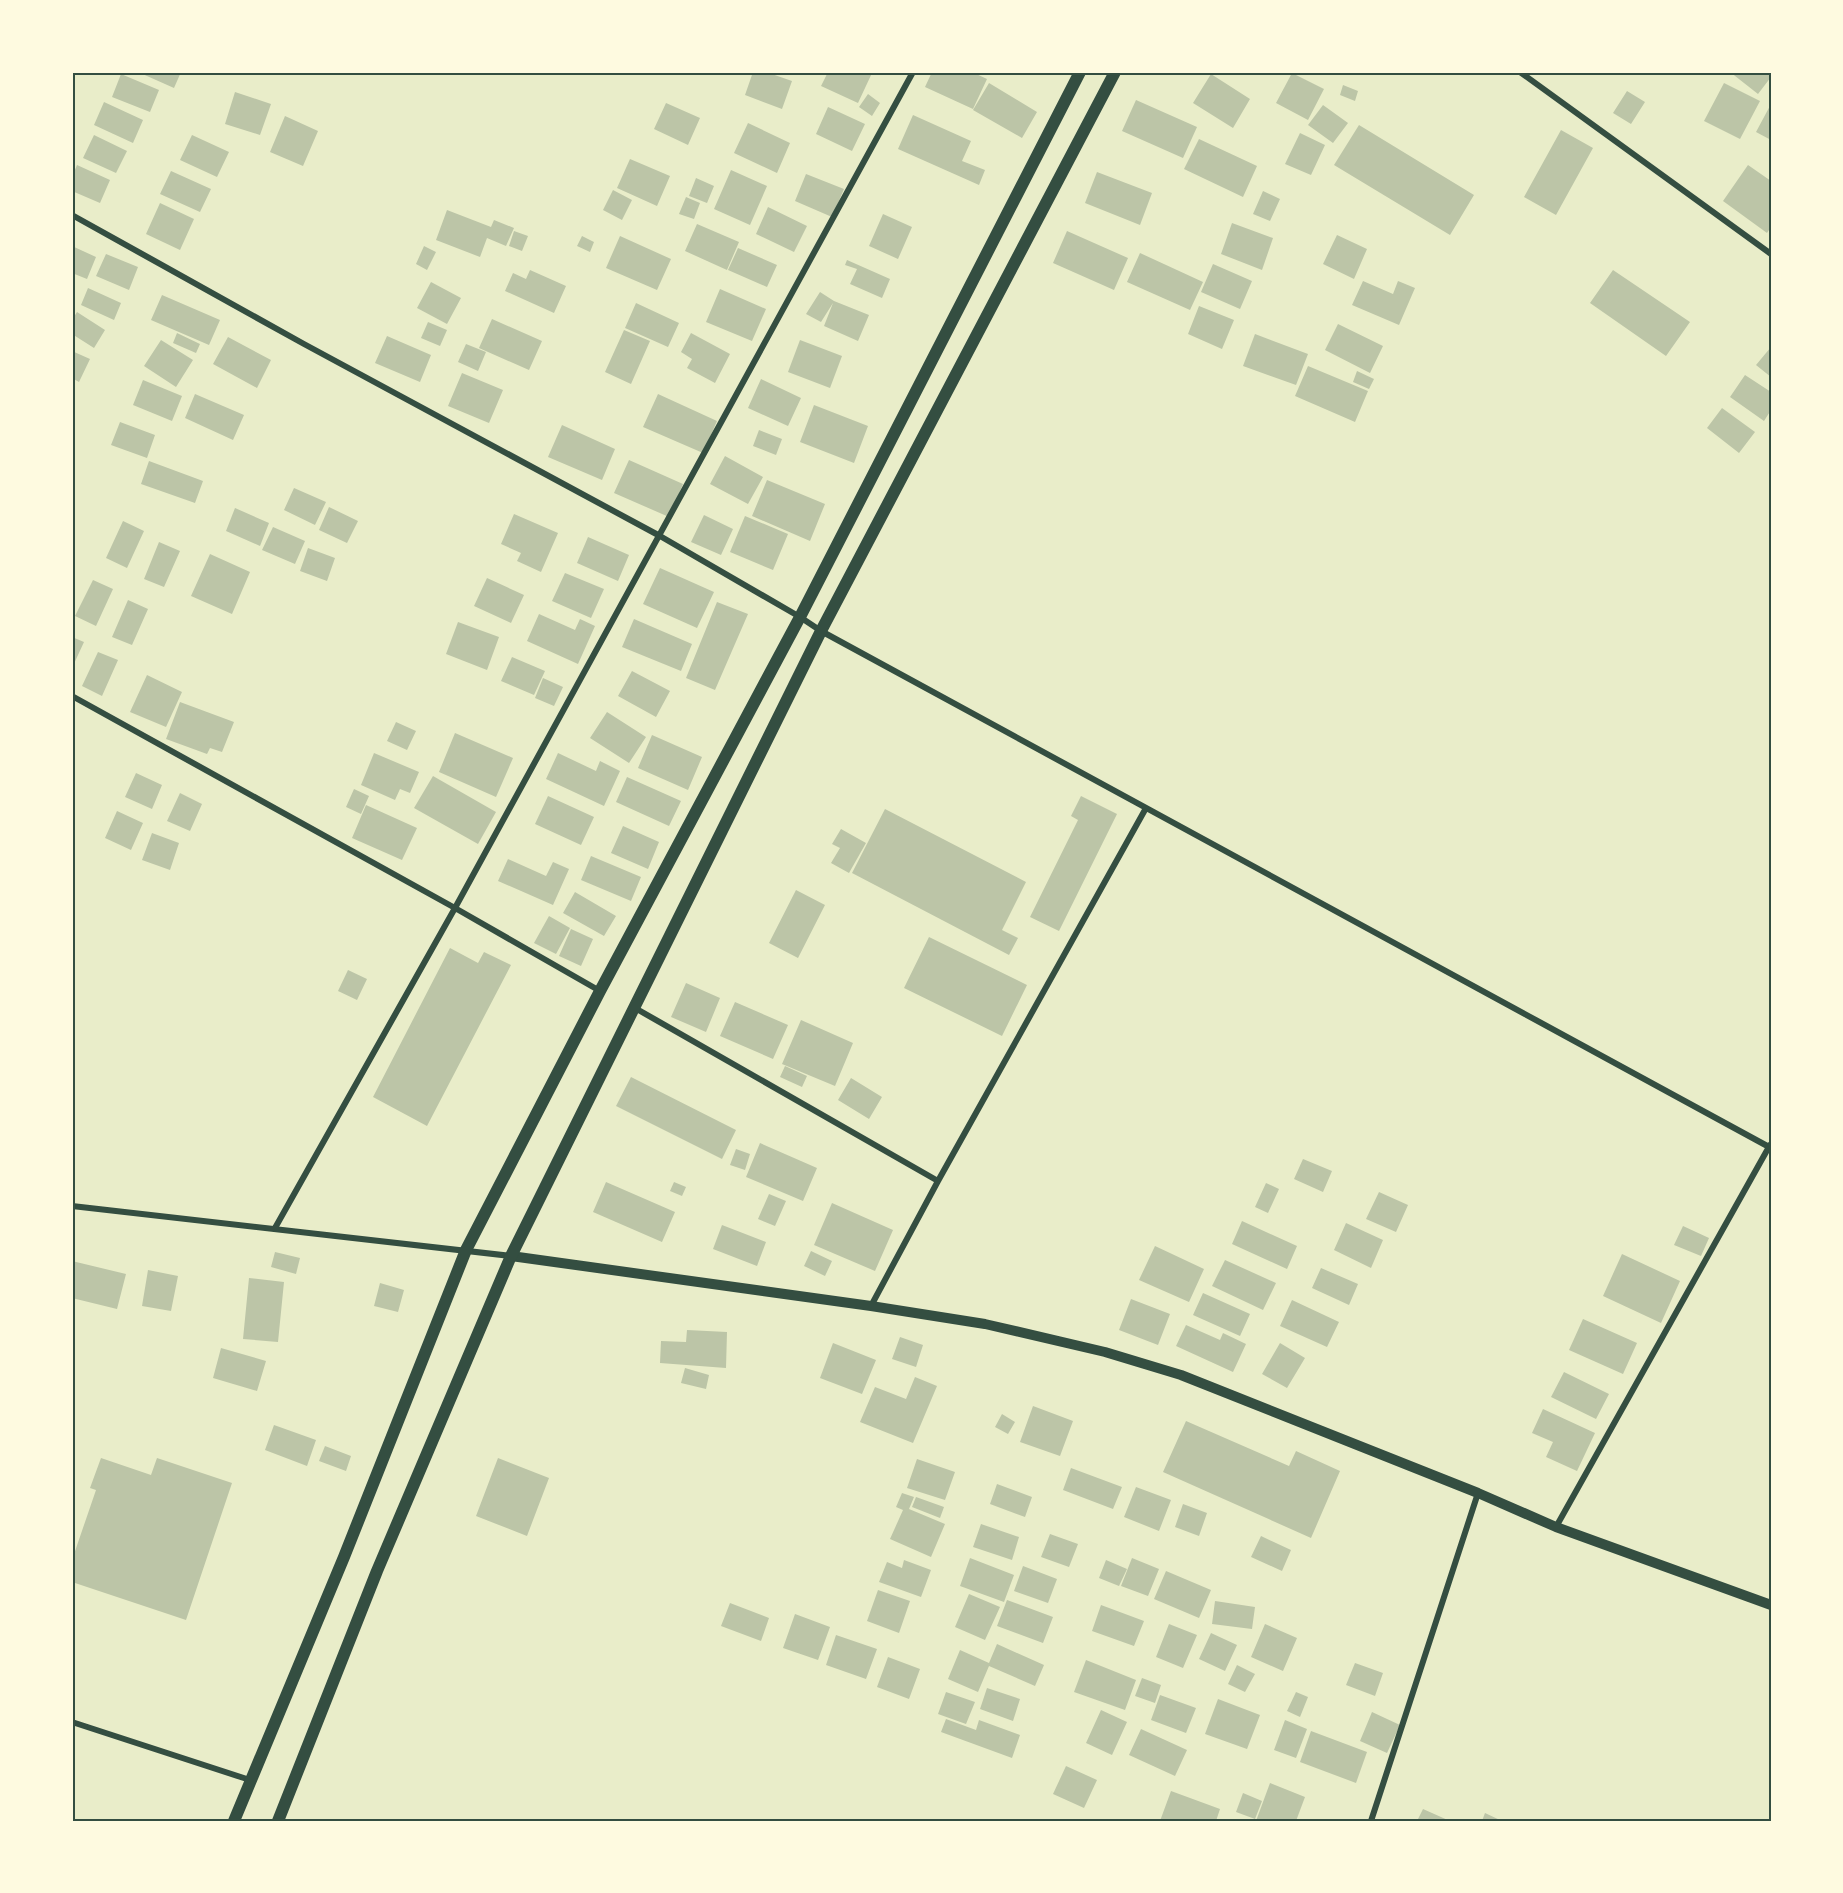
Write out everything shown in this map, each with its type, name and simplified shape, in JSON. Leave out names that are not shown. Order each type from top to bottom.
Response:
[{"type":"main road","points":[[234,1821],[344,1557],[465,1250],[800,616],[1080,72]]},
{"type":"main road","points":[[278,1821],[377,1571],[512,1256],[821,631],[1116,72]]},
{"type":"street","points":[[275,1228],[455,908],[913,72]]},
{"type":"street","points":[[1520,72],[1771,254]]},
{"type":"street","points":[[72,215],[304,344],[660,536],[800,616],[821,631],[1770,1146],[1556,1527]]},
{"type":"street","points":[[72,696],[600,991]]},
{"type":"street","points":[[871,1306],[1146,808]]},
{"type":"street","points":[[635,1008],[938,1181]]},
{"type":"street","points":[[72,1199],[74,1206],[465,1250],[871,1306],[985,1324],[1105,1352],[1181,1375],[1478,1493],[1556,1527],[1771,1605]]},
{"type":"street","points":[[1371,1821],[1478,1493]]},
{"type":"street","points":[[72,1722],[250,1780]]},
{"type":"building","points":[[138,72],[181,72],[174,88]]},
{"type":"building","points":[[753,72],[766,72],[792,81],[782,109],[745,95]]},
{"type":"building","points":[[828,72],[872,73],[858,103],[821,86]]},
{"type":"building","points":[[932,72],[972,72],[987,79],[973,109],[925,87]]},
{"type":"building","points":[[1730,72],[1771,72],[1771,77],[1758,94]]},
{"type":"building","points":[[1292,73],[1324,89],[1308,120],[1276,103]]},
{"type":"building","points":[[121,74],[159,90],[150,112],[112,97]]},
{"type":"building","points":[[1211,74],[1250,99],[1233,128],[1193,103]]},
{"type":"building","points":[[989,83],[1037,112],[1022,138],[973,110]]},
{"type":"building","points":[[1724,83],[1760,101],[1740,139],[1704,121]]},
{"type":"building","points":[[1343,85],[1358,91],[1355,101],[1340,95]]},
{"type":"building","points":[[1627,91],[1645,102],[1631,124],[1613,113]]},
{"type":"building","points":[[235,92],[271,104],[260,135],[225,124]]},
{"type":"building","points":[[868,94],[880,103],[872,116],[859,107]]},
{"type":"building","points":[[1136,100],[1197,127],[1183,158],[1122,131]]},
{"type":"building","points":[[104,102],[143,120],[133,143],[94,125]]},
{"type":"building","points":[[666,103],[700,118],[688,145],[654,129]]},
{"type":"building","points":[[1771,104],[1771,140],[1756,132]]},
{"type":"building","points":[[1323,105],[1348,123],[1333,143],[1308,125]]},
{"type":"building","points":[[828,107],[865,124],[852,151],[816,134]]},
{"type":"building","points":[[913,115],[971,141],[962,161],[985,170],[979,185],[898,149]]},
{"type":"building","points":[[285,116],[318,131],[303,166],[270,152]]},
{"type":"building","points":[[748,123],[790,143],[777,173],[734,153]]},
{"type":"building","points":[[1359,125],[1474,195],[1450,235],[1334,165]]},
{"type":"building","points":[[1561,130],[1593,148],[1556,215],[1524,197]]},
{"type":"building","points":[[1300,133],[1325,145],[1311,175],[1285,164]]},
{"type":"building","points":[[94,135],[127,151],[116,173],[83,158]]},
{"type":"building","points":[[192,135],[229,152],[217,177],[180,160]]},
{"type":"building","points":[[1199,139],[1257,166],[1243,197],[1184,169]]},
{"type":"building","points":[[630,159],[670,176],[657,206],[617,188]]},
{"type":"building","points":[[77,165],[110,180],[100,203],[72,191],[72,177]]},
{"type":"building","points":[[1748,165],[1771,181],[1771,227],[1767,233],[1723,201]]},
{"type":"building","points":[[731,170],[767,186],[750,225],[714,209]]},
{"type":"building","points":[[171,171],[211,189],[200,212],[160,194]]},
{"type":"building","points":[[1097,172],[1152,193],[1140,225],[1085,203]]},
{"type":"building","points":[[806,174],[844,189],[832,217],[795,201]]},
{"type":"building","points":[[696,178],[714,186],[707,203],[689,196]]},
{"type":"building","points":[[613,190],[632,200],[622,220],[603,210]]},
{"type":"building","points":[[1263,191],[1280,199],[1270,221],[1253,214]]},
{"type":"building","points":[[686,197],[700,203],[694,219],[679,214]]},
{"type":"building","points":[[160,203],[194,219],[180,250],[146,234]]},
{"type":"building","points":[[768,207],[807,226],[794,252],[756,234]]},
{"type":"building","points":[[447,210],[491,227],[494,220],[514,228],[506,246],[487,238],[480,257],[436,240]]},
{"type":"building","points":[[883,214],[912,227],[898,259],[869,246]]},
{"type":"building","points":[[1232,223],[1273,238],[1262,270],[1221,254]]},
{"type":"building","points":[[697,224],[739,242],[727,270],[685,251]]},
{"type":"building","points":[[514,231],[528,236],[522,251],[509,246]]},
{"type":"building","points":[[1067,231],[1128,258],[1114,290],[1053,263]]},
{"type":"building","points":[[1337,235],[1367,249],[1354,279],[1323,264]]},
{"type":"building","points":[[582,236],[594,242],[590,252],[577,246]]},
{"type":"building","points":[[620,236],[671,259],[657,290],[606,268]]},
{"type":"building","points":[[72,246],[96,257],[87,279],[72,273]]},
{"type":"building","points":[[424,246],[436,252],[427,270],[416,264]]},
{"type":"building","points":[[738,248],[777,265],[767,287],[728,270]]},
{"type":"building","points":[[1140,253],[1203,282],[1190,310],[1127,282]]},
{"type":"building","points":[[106,254],[138,267],[129,290],[96,276]]},
{"type":"building","points":[[847,260],[890,279],[882,298],[850,284],[857,269],[845,265]]},
{"type":"building","points":[[1213,264],[1252,281],[1240,309],[1201,292]]},
{"type":"building","points":[[530,270],[566,286],[554,313],[505,291],[513,273],[526,279]]},
{"type":"building","points":[[1613,270],[1690,322],[1666,356],[1590,303]]},
{"type":"building","points":[[1363,281],[1393,294],[1398,281],[1415,288],[1399,325],[1352,305]]},
{"type":"building","points":[[431,282],[461,298],[447,324],[417,308]]},
{"type":"building","points":[[88,288],[121,303],[114,320],[81,305]]},
{"type":"building","points":[[720,289],[766,309],[752,341],[706,322]]},
{"type":"building","points":[[820,292],[834,301],[869,315],[858,341],[824,326],[833,303],[821,322],[806,314]]},
{"type":"building","points":[[162,295],[220,320],[209,345],[151,320]]},
{"type":"building","points":[[636,303],[679,323],[668,347],[625,328]]},
{"type":"building","points":[[1199,306],[1234,320],[1222,349],[1188,334]]},
{"type":"building","points":[[77,312],[105,330],[94,348],[72,334],[72,320]]},
{"type":"building","points":[[492,319],[542,341],[529,370],[479,348]]},
{"type":"building","points":[[428,322],[447,330],[440,346],[421,338]]},
{"type":"building","points":[[1338,324],[1383,346],[1370,373],[1325,350]]},
{"type":"building","points":[[624,330],[650,341],[631,384],[605,372]]},
{"type":"building","points":[[177,333],[200,344],[196,353],[173,343]]},
{"type":"building","points":[[691,333],[730,354],[715,383],[687,368],[692,359],[681,352]]},
{"type":"building","points":[[1255,334],[1308,354],[1296,385],[1243,366]]},
{"type":"building","points":[[387,336],[431,355],[420,382],[375,363]]},
{"type":"building","points":[[228,337],[271,360],[257,388],[213,364]]},
{"type":"building","points":[[161,340],[193,360],[176,387],[144,366]]},
{"type":"building","points":[[800,340],[842,356],[830,388],[788,372]]},
{"type":"building","points":[[466,344],[486,352],[478,371],[458,362]]},
{"type":"building","points":[[1771,347],[1771,377],[1756,365]]},
{"type":"building","points":[[72,351],[90,359],[79,382],[72,378]]},
{"type":"building","points":[[1308,366],[1368,391],[1355,422],[1295,396]]},
{"type":"building","points":[[1357,371],[1374,379],[1369,389],[1353,382]]},
{"type":"building","points":[[462,373],[503,390],[489,423],[448,406]]},
{"type":"building","points":[[1745,375],[1771,392],[1771,410],[1764,421],[1730,397]]},
{"type":"building","points":[[761,379],[801,398],[788,426],[748,408]]},
{"type":"building","points":[[143,380],[182,396],[172,421],[133,405]]},
{"type":"building","points":[[195,394],[244,415],[233,440],[185,418]]},
{"type":"building","points":[[658,394],[717,421],[703,453],[643,427]]},
{"type":"building","points":[[814,405],[868,426],[854,463],[800,442]]},
{"type":"building","points":[[1722,408],[1755,432],[1739,453],[1707,428]]},
{"type":"building","points":[[120,422],[155,435],[147,458],[111,445]]},
{"type":"building","points":[[562,425],[615,449],[602,480],[548,457]]},
{"type":"building","points":[[759,430],[782,439],[776,455],[753,446]]},
{"type":"building","points":[[725,456],[763,477],[748,504],[710,484]]},
{"type":"building","points":[[629,460],[683,484],[669,517],[614,493]]},
{"type":"building","points":[[149,461],[203,481],[195,503],[141,484]]},
{"type":"building","points":[[767,480],[825,504],[810,541],[752,516]]},
{"type":"building","points":[[294,488],[326,502],[315,525],[284,510]]},
{"type":"building","points":[[329,507],[358,521],[347,543],[319,530]]},
{"type":"building","points":[[235,508],[269,523],[260,546],[226,531]]},
{"type":"building","points":[[514,514],[558,533],[541,572],[517,561],[521,553],[501,544]]},
{"type":"building","points":[[704,515],[733,529],[721,555],[691,542]]},
{"type":"building","points":[[745,516],[788,534],[773,570],[730,552]]},
{"type":"building","points":[[123,521],[144,531],[127,568],[106,558]]},
{"type":"building","points":[[273,527],[305,541],[295,564],[262,550]]},
{"type":"building","points":[[588,537],[629,555],[618,581],[577,563]]},
{"type":"building","points":[[159,542],[180,551],[164,587],[144,579]]},
{"type":"building","points":[[308,548],[335,558],[327,581],[300,571]]},
{"type":"building","points":[[210,554],[250,572],[232,614],[191,596]]},
{"type":"building","points":[[660,568],[714,592],[697,628],[643,604]]},
{"type":"building","points":[[565,573],[604,589],[591,618],[552,601]]},
{"type":"building","points":[[487,578],[524,595],[511,623],[474,606]]},
{"type":"building","points":[[93,580],[113,589],[96,626],[75,616]]},
{"type":"building","points":[[128,600],[148,609],[132,645],[112,637]]},
{"type":"building","points":[[717,602],[748,614],[715,690],[686,678]]},
{"type":"building","points":[[539,614],[575,630],[580,619],[595,626],[578,664],[527,641]]},
{"type":"building","points":[[634,619],[692,644],[681,671],[622,647]]},
{"type":"building","points":[[458,622],[499,637],[487,670],[446,654]]},
{"type":"building","points":[[72,637],[84,642],[72,668]]},
{"type":"building","points":[[98,652],[118,660],[102,696],[82,686]]},
{"type":"building","points":[[512,657],[545,671],[534,695],[501,681]]},
{"type":"building","points":[[632,671],[670,691],[656,717],[618,696]]},
{"type":"building","points":[[147,675],[182,692],[166,727],[130,712]]},
{"type":"building","points":[[543,678],[563,687],[554,706],[535,698]]},
{"type":"building","points":[[180,702],[234,722],[222,752],[210,748],[207,754],[166,739]]},
{"type":"building","points":[[607,712],[646,737],[629,763],[590,738]]},
{"type":"building","points":[[396,722],[416,731],[407,750],[387,741]]},
{"type":"building","points":[[455,733],[513,758],[496,797],[439,772]]},
{"type":"building","points":[[652,735],[702,757],[688,790],[638,768]]},
{"type":"building","points":[[374,753],[419,772],[410,793],[400,789],[395,800],[361,785]]},
{"type":"building","points":[[558,753],[596,771],[600,761],[620,771],[604,806],[546,779]]},
{"type":"building","points":[[136,773],[162,785],[152,809],[125,797]]},
{"type":"building","points":[[433,776],[496,812],[478,844],[414,808]]},
{"type":"building","points":[[627,777],[681,801],[669,826],[616,802]]},
{"type":"building","points":[[354,789],[369,796],[361,814],[346,807]]},
{"type":"building","points":[[180,793],[202,804],[190,831],[167,821]]},
{"type":"building","points":[[548,796],[594,817],[581,845],[535,824]]},
{"type":"building","points":[[1081,796],[1117,814],[1059,931],[1030,917],[1078,820],[1071,816]]},
{"type":"building","points":[[366,805],[417,828],[402,860],[352,838]]},
{"type":"building","points":[[885,809],[1026,882],[1002,930],[1018,938],[1009,955],[852,873]]},
{"type":"building","points":[[117,811],[143,823],[131,850],[105,838]]},
{"type":"building","points":[[623,826],[659,842],[648,869],[611,853]]},
{"type":"building","points":[[841,829],[866,843],[849,873],[831,863],[840,848],[832,844]]},
{"type":"building","points":[[152,833],[179,843],[170,870],[142,860]]},
{"type":"building","points":[[591,856],[641,877],[631,901],[581,880]]},
{"type":"building","points":[[508,859],[546,876],[553,862],[569,869],[553,905],[498,881]]},
{"type":"building","points":[[796,890],[825,905],[798,958],[769,943]]},
{"type":"building","points":[[575,892],[616,916],[604,936],[563,913]]},
{"type":"building","points":[[549,916],[570,928],[556,954],[534,943]]},
{"type":"building","points":[[571,929],[593,939],[581,966],[559,956]]},
{"type":"building","points":[[929,937],[1027,985],[1002,1036],[904,988]]},
{"type":"building","points":[[450,948],[478,963],[484,952],[511,965],[427,1126],[373,1097]]},
{"type":"building","points":[[348,970],[367,979],[357,1000],[338,991]]},
{"type":"building","points":[[686,983],[720,998],[706,1032],[671,1017]]},
{"type":"building","points":[[735,1002],[788,1025],[773,1059],[720,1036]]},
{"type":"building","points":[[801,1020],[853,1043],[835,1086],[782,1064]]},
{"type":"building","points":[[785,1066],[807,1076],[802,1087],[780,1077]]},
{"type":"building","points":[[631,1077],[736,1130],[722,1159],[616,1106]]},
{"type":"building","points":[[851,1078],[882,1097],[869,1119],[838,1100]]},
{"type":"building","points":[[760,1143],[817,1168],[803,1201],[746,1177]]},
{"type":"building","points":[[736,1149],[750,1154],[745,1170],[730,1165]]},
{"type":"building","points":[[1303,1159],[1332,1171],[1323,1192],[1294,1179]]},
{"type":"building","points":[[606,1182],[675,1212],[662,1242],[593,1212]]},
{"type":"building","points":[[674,1182],[686,1187],[682,1196],[670,1191]]},
{"type":"building","points":[[1266,1183],[1279,1189],[1268,1213],[1255,1207]]},
{"type":"building","points":[[1379,1192],[1408,1205],[1396,1232],[1366,1219]]},
{"type":"building","points":[[769,1194],[786,1201],[775,1226],[758,1219]]},
{"type":"building","points":[[832,1203],[893,1230],[875,1271],[814,1245]]},
{"type":"building","points":[[1242,1221],[1297,1246],[1287,1269],[1232,1244]]},
{"type":"building","points":[[1346,1223],[1383,1240],[1371,1268],[1334,1250]]},
{"type":"building","points":[[722,1225],[766,1242],[757,1266],[713,1249]]},
{"type":"building","points":[[1683,1226],[1709,1238],[1701,1256],[1674,1245]]},
{"type":"building","points":[[1155,1246],[1204,1269],[1189,1302],[1139,1280]]},
{"type":"building","points":[[811,1251],[832,1261],[825,1276],[804,1266]]},
{"type":"building","points":[[275,1252],[300,1258],[296,1274],[271,1267]]},
{"type":"building","points":[[1622,1254],[1680,1281],[1661,1323],[1603,1296]]},
{"type":"building","points":[[1225,1260],[1276,1283],[1263,1310],[1212,1286]]},
{"type":"building","points":[[72,1261],[126,1274],[117,1309],[72,1298]]},
{"type":"building","points":[[1321,1268],[1358,1284],[1349,1305],[1312,1288]]},
{"type":"building","points":[[148,1270],[178,1276],[171,1311],[142,1306]]},
{"type":"building","points":[[249,1278],[284,1282],[278,1342],[243,1339]]},
{"type":"building","points":[[380,1283],[404,1290],[398,1312],[374,1306]]},
{"type":"building","points":[[1203,1293],[1250,1314],[1240,1336],[1193,1315]]},
{"type":"building","points":[[1131,1299],[1170,1314],[1158,1345],[1119,1330]]},
{"type":"building","points":[[1292,1300],[1339,1322],[1327,1347],[1280,1326]]},
{"type":"building","points":[[1583,1319],[1637,1343],[1623,1374],[1569,1350]]},
{"type":"building","points":[[1186,1325],[1220,1340],[1223,1333],[1246,1344],[1233,1372],[1176,1346]]},
{"type":"building","points":[[687,1330],[727,1332],[726,1368],[660,1363],[661,1341],[686,1342]]},
{"type":"building","points":[[900,1337],[923,1345],[916,1367],[892,1359]]},
{"type":"building","points":[[833,1343],[876,1360],[862,1394],[820,1378]]},
{"type":"building","points":[[1280,1343],[1305,1358],[1287,1388],[1262,1374]]},
{"type":"building","points":[[221,1348],[266,1361],[257,1391],[213,1378]]},
{"type":"building","points":[[685,1368],[709,1375],[706,1389],[681,1383]]},
{"type":"building","points":[[1564,1372],[1609,1394],[1596,1419],[1551,1397]]},
{"type":"building","points":[[915,1377],[937,1386],[913,1443],[860,1422],[875,1387],[906,1399]]},
{"type":"building","points":[[1033,1406],[1073,1421],[1060,1456],[1020,1442]]},
{"type":"building","points":[[1543,1409],[1595,1433],[1577,1471],[1546,1457],[1553,1442],[1532,1433]]},
{"type":"building","points":[[1002,1414],[1015,1422],[1008,1434],[995,1427]]},
{"type":"building","points":[[1186,1421],[1289,1466],[1296,1451],[1340,1471],[1311,1538],[1163,1472]]},
{"type":"building","points":[[274,1425],[316,1440],[307,1466],[265,1450]]},
{"type":"building","points":[[325,1446],[351,1456],[346,1471],[319,1461]]},
{"type":"building","points":[[101,1458],[151,1475],[157,1458],[232,1483],[186,1620],[72,1582],[72,1560],[96,1490],[90,1488]]},
{"type":"building","points":[[498,1458],[549,1478],[527,1536],[476,1516]]},
{"type":"building","points":[[917,1459],[955,1472],[945,1500],[907,1488]]},
{"type":"building","points":[[1071,1468],[1122,1487],[1113,1509],[1063,1490]]},
{"type":"building","points":[[997,1484],[1032,1497],[1025,1517],[990,1504]]},
{"type":"building","points":[[1136,1487],[1171,1500],[1159,1531],[1124,1517]]},
{"type":"building","points":[[902,1493],[914,1497],[909,1509],[945,1524],[931,1557],[890,1539],[903,1510],[896,1507]]},
{"type":"building","points":[[916,1497],[944,1507],[940,1518],[912,1507]]},
{"type":"building","points":[[1183,1504],[1207,1513],[1199,1536],[1175,1527]]},
{"type":"building","points":[[981,1524],[1019,1537],[1012,1560],[973,1547]]},
{"type":"building","points":[[1050,1534],[1078,1544],[1069,1567],[1041,1557]]},
{"type":"building","points":[[1261,1536],[1291,1550],[1282,1571],[1251,1557]]},
{"type":"building","points":[[970,1558],[1014,1575],[1004,1602],[960,1586]]},
{"type":"building","points":[[1132,1558],[1159,1569],[1148,1596],[1121,1586]]},
{"type":"building","points":[[904,1560],[931,1570],[921,1597],[879,1582],[887,1562],[902,1568]]},
{"type":"building","points":[[1106,1560],[1127,1569],[1119,1586],[1099,1578]]},
{"type":"building","points":[[1023,1566],[1057,1579],[1048,1603],[1014,1591]]},
{"type":"building","points":[[1166,1571],[1211,1590],[1199,1618],[1154,1599]]},
{"type":"building","points":[[878,1590],[910,1601],[899,1633],[867,1621]]},
{"type":"building","points":[[969,1594],[1000,1607],[985,1640],[955,1627]]},
{"type":"building","points":[[1007,1600],[1053,1617],[1043,1643],[997,1626]]},
{"type":"building","points":[[1215,1601],[1255,1607],[1252,1629],[1212,1624]]},
{"type":"building","points":[[730,1603],[769,1618],[761,1641],[721,1626]]},
{"type":"building","points":[[1101,1605],[1144,1621],[1134,1646],[1092,1631]]},
{"type":"building","points":[[795,1614],[830,1627],[818,1660],[783,1648]]},
{"type":"building","points":[[1169,1624],[1197,1635],[1183,1668],[1156,1657]]},
{"type":"building","points":[[1265,1624],[1297,1638],[1283,1671],[1251,1657]]},
{"type":"building","points":[[1211,1633],[1237,1645],[1225,1671],[1199,1659]]},
{"type":"building","points":[[836,1635],[877,1649],[866,1679],[826,1665]]},
{"type":"building","points":[[997,1644],[1044,1665],[1035,1686],[989,1666],[978,1692],[948,1679],[960,1650],[989,1663]]},
{"type":"building","points":[[888,1657],[920,1669],[909,1699],[877,1687]]},
{"type":"building","points":[[1086,1660],[1136,1680],[1125,1710],[1074,1692]]},
{"type":"building","points":[[1355,1663],[1383,1673],[1375,1696],[1346,1685]]},
{"type":"building","points":[[1237,1665],[1255,1674],[1245,1692],[1228,1684]]},
{"type":"building","points":[[1142,1678],[1161,1685],[1155,1703],[1135,1696]]},
{"type":"building","points":[[987,1688],[1020,1699],[1013,1721],[980,1709]]},
{"type":"building","points":[[946,1692],[975,1702],[966,1724],[938,1714]]},
{"type":"building","points":[[1296,1692],[1308,1697],[1300,1717],[1287,1711]]},
{"type":"building","points":[[1160,1695],[1196,1708],[1186,1733],[1151,1720]]},
{"type":"building","points":[[1218,1699],[1260,1715],[1247,1749],[1205,1734]]},
{"type":"building","points":[[1101,1710],[1127,1722],[1112,1755],[1086,1743]]},
{"type":"building","points":[[1372,1712],[1400,1725],[1387,1753],[1360,1741]]},
{"type":"building","points":[[946,1719],[976,1730],[979,1720],[1020,1735],[1012,1758],[941,1732]]},
{"type":"building","points":[[1285,1720],[1307,1729],[1296,1758],[1274,1750]]},
{"type":"building","points":[[1141,1729],[1187,1750],[1175,1776],[1129,1755]]},
{"type":"building","points":[[1311,1731],[1367,1752],[1356,1783],[1300,1762]]},
{"type":"building","points":[[1066,1766],[1097,1780],[1084,1808],[1053,1794]]},
{"type":"building","points":[[1270,1783],[1305,1797],[1296,1821],[1256,1821]]},
{"type":"building","points":[[1171,1791],[1220,1809],[1216,1821],[1160,1821]]},
{"type":"building","points":[[1243,1793],[1262,1801],[1255,1819],[1236,1812]]},
{"type":"building","points":[[1423,1809],[1450,1821],[1417,1821]]},
{"type":"building","points":[[1485,1813],[1502,1821],[1482,1821]]}]
